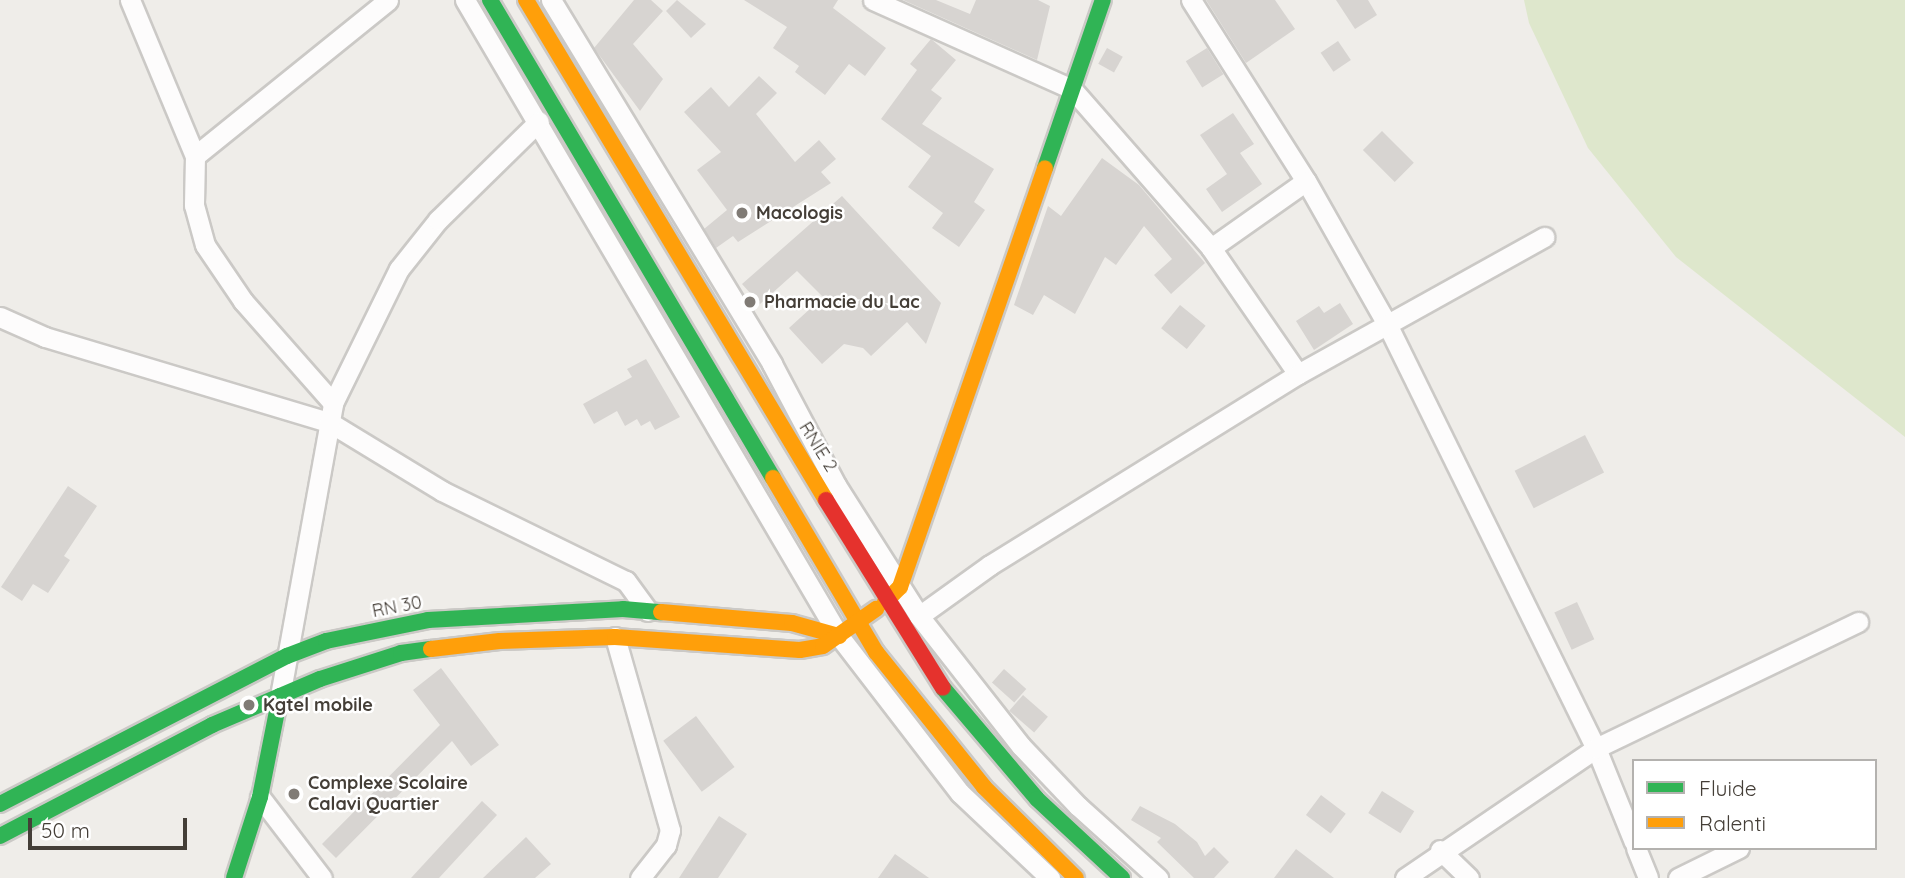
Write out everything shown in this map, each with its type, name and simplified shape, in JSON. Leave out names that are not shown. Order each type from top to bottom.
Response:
[{"type":"main road","points":[[490,0],[858,624],[938,735],[984,788],[1076,878]]},
{"type":"main road","name":"RNIE 2","points":[[526,0],[885,601],[940,686],[1053,815],[1122,878]]},
{"type":"main road","points":[[0,836],[212,725],[280,696],[401,653],[500,642],[615,637],[800,650],[822,646],[858,624],[900,587],[1103,0]]},
{"type":"main road","name":"RN 30","points":[[0,804],[287,656],[326,641],[428,620],[648,611],[792,623],[839,636]]},
{"type":"main road","points":[[234,878],[260,797],[280,696]]},
{"type":"street","points":[[130,0],[195,156],[194,205],[205,244],[243,301],[331,412],[442,491],[626,581],[648,611]]},
{"type":"street","points":[[195,156],[388,0]]},
{"type":"street","points":[[465,0],[539,121],[839,636],[960,793],[1050,878]]},
{"type":"street","points":[[551,0],[772,364],[836,485],[919,616],[1021,746],[1087,815],[1158,878]]},
{"type":"street","points":[[1191,0],[1306,181],[1387,324],[1596,748],[1632,837]]},
{"type":"street","points":[[878,1],[1072,89],[1211,248],[1298,374]]},
{"type":"street","points":[[280,696],[331,412],[400,270],[438,220],[539,121]]},
{"type":"street","points":[[1211,248],[1306,181]]},
{"type":"street","points":[[919,616],[990,565],[1298,374],[1544,237]]},
{"type":"street","points":[[0,317],[45,337],[331,412]]},
{"type":"street","points":[[1405,878],[1440,850],[1596,748],[1858,622]]},
{"type":"street","points":[[615,637],[670,830],[666,845],[640,878]]},
{"type":"street","points":[[260,797],[323,878]]},
{"type":"street","points":[[1440,850],[1469,878]]},
{"type":"street","points":[[1637,850],[1648,878]]},
{"type":"street","points":[[1678,878],[1735,850]]},
{"type":"green space","points":[[1524,0],[1905,0],[1905,437],[1676,257],[1588,148],[1529,23]]},
{"type":"building","points":[[634,0],[651,0],[663,11],[633,44],[663,79],[640,111],[594,48]]},
{"type":"building","points":[[677,0],[706,24],[691,38],[666,11]]},
{"type":"building","points":[[744,0],[838,0],[833,8],[886,48],[865,76],[849,64],[825,95],[795,72],[799,66],[773,48],[787,27]]},
{"type":"building","points":[[903,0],[936,0],[970,14],[976,0],[1038,0],[1050,6],[1037,60]]},
{"type":"building","points":[[1206,0],[1275,0],[1295,29],[1246,63]]},
{"type":"building","points":[[1336,0],[1368,0],[1377,15],[1355,29]]},
{"type":"building","points":[[931,39],[956,60],[931,90],[942,98],[922,124],[994,169],[974,202],[985,210],[959,247],[932,228],[943,213],[908,187],[931,156],[881,119],[917,70],[910,64]]},
{"type":"building","points":[[1338,41],[1351,60],[1333,72],[1321,53]]},
{"type":"building","points":[[1107,48],[1123,57],[1114,72],[1098,64]]},
{"type":"building","points":[[1207,48],[1223,74],[1202,88],[1186,61]]},
{"type":"building","points":[[759,76],[777,93],[756,114],[795,162],[819,140],[836,159],[821,172],[831,183],[738,242],[733,236],[716,248],[704,229],[727,210],[697,170],[721,152],[684,112],[711,87],[729,107]]},
{"type":"building","points":[[1233,113],[1254,144],[1240,153],[1262,184],[1222,212],[1206,189],[1227,174],[1200,135]]},
{"type":"building","points":[[1382,131],[1414,163],[1395,182],[1363,150]]},
{"type":"building","points":[[1102,158],[1139,185],[1205,263],[1171,294],[1154,275],[1172,259],[1144,226],[1116,265],[1105,257],[1075,314],[1044,295],[1033,315],[1014,305],[1048,206],[1061,216]]},
{"type":"building","points":[[842,196],[941,303],[926,344],[907,322],[871,356],[863,348],[844,344],[822,364],[789,328],[823,297],[797,271],[760,304],[742,284]]},
{"type":"building","points":[[1340,303],[1353,324],[1314,350],[1296,321],[1319,306],[1324,313]]},
{"type":"building","points":[[1180,305],[1206,326],[1187,349],[1161,328]]},
{"type":"building","points":[[646,359],[680,417],[655,430],[650,421],[641,426],[637,419],[625,426],[617,411],[594,424],[583,404],[632,377],[627,369]]},
{"type":"building","points":[[1585,435],[1604,472],[1534,508],[1515,471]]},
{"type":"building","points":[[68,486],[97,506],[64,556],[70,560],[48,593],[33,584],[22,601],[1,587]]},
{"type":"building","points":[[1577,602],[1594,639],[1572,650],[1554,613]]},
{"type":"building","points":[[441,668],[499,745],[471,766],[452,741],[336,858],[322,844],[440,725],[413,690]]},
{"type":"building","points":[[1004,669],[1026,689],[1014,702],[992,682]]},
{"type":"building","points":[[1023,695],[1048,717],[1034,732],[1009,711]]},
{"type":"building","points":[[696,716],[735,767],[702,792],[663,741]]},
{"type":"building","points":[[1382,791],[1414,811],[1400,833],[1368,813]]},
{"type":"building","points":[[1321,795],[1346,814],[1331,834],[1306,815]]},
{"type":"building","points":[[482,801],[497,815],[439,878],[411,878]]},
{"type":"building","points":[[1140,806],[1175,824],[1197,842],[1205,856],[1214,847],[1229,862],[1214,878],[1194,878],[1157,842],[1161,838],[1131,820]]},
{"type":"building","points":[[719,816],[747,834],[718,878],[679,878]]},
{"type":"building","points":[[526,837],[551,864],[535,878],[483,878]]},
{"type":"building","points":[[1296,849],[1334,878],[1274,878]]},
{"type":"building","points":[[895,854],[929,878],[878,878]]},
{"type":"traffic: fast","points":[[490,0],[773,478]]},
{"type":"traffic: fast","points":[[1045,168],[1103,0]]},
{"type":"traffic: fast","points":[[0,804],[287,656],[326,641],[428,620],[623,609],[661,612]]},
{"type":"traffic: fast","points":[[0,836],[212,725],[320,679],[401,653],[431,649]]},
{"type":"traffic: fast","points":[[943,688],[1037,799],[1122,878]]},
{"type":"traffic: fast","points":[[234,878],[260,797],[280,696]]},
{"type":"traffic: slow","points":[[526,0],[826,500]]},
{"type":"traffic: slow","points":[[885,602],[900,587],[1045,168]]},
{"type":"traffic: slow","points":[[773,478],[876,652],[984,787],[1076,878]]},
{"type":"traffic: slow","points":[[431,649],[500,641],[615,637],[800,650],[823,646],[876,609]]},
{"type":"traffic: slow","points":[[661,612],[792,623],[839,636]]},
{"type":"traffic: jam","points":[[826,500],[943,688]]},
{"type":"place","name":"Macologis","points":[[742,213]]},
{"type":"place","name":"Pharmacie du Lac","points":[[750,302]]},
{"type":"place","name":"Kgtel mobile","points":[[249,705]]},
{"type":"place","name":"Complexe Scolaire Calavi Quartier","points":[[294,794]]}]
